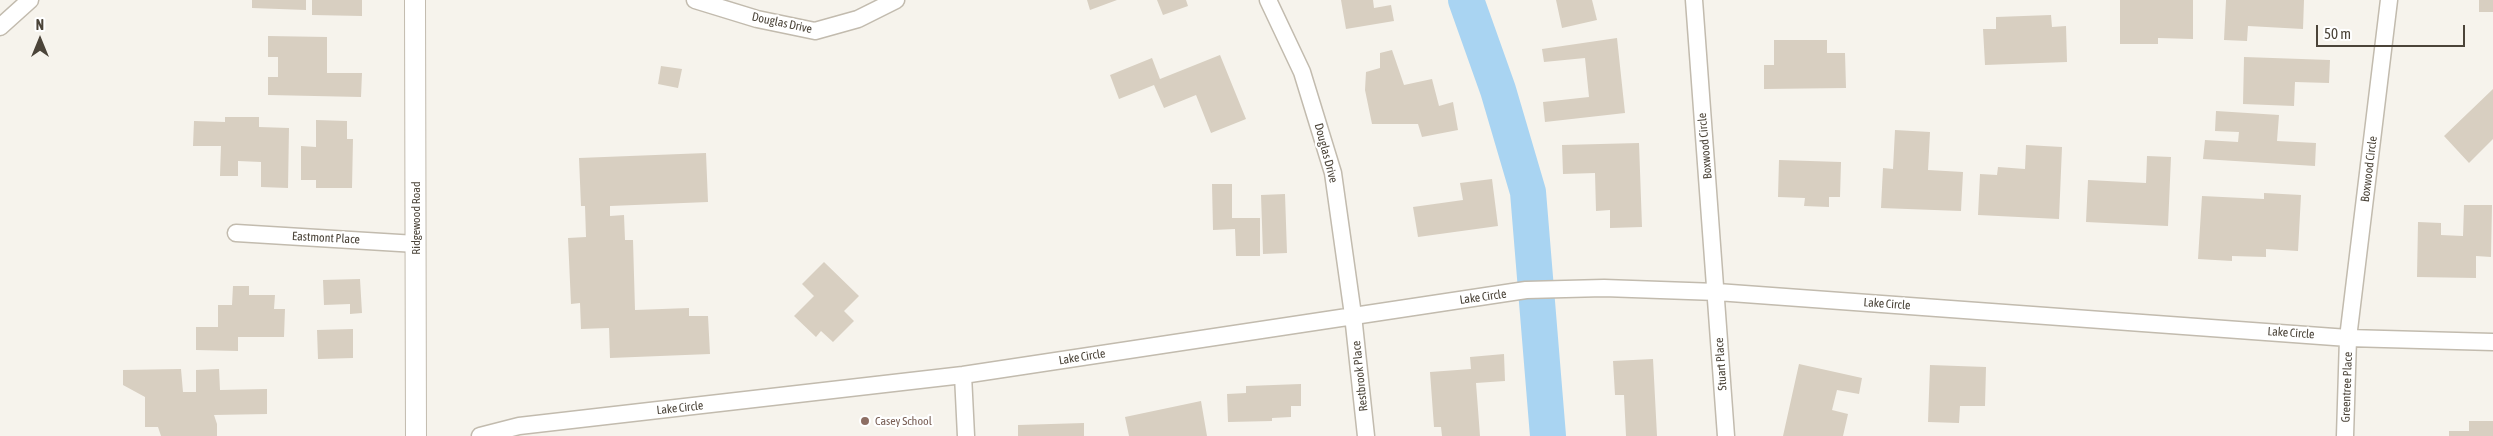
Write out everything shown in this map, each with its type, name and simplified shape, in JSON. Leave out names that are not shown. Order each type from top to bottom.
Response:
[{"type":"street","points":[[0,27],[30,0]]},
{"type":"street","name":"Ridgewood Road","points":[[415,0],[416,436]]},
{"type":"street","name":"Douglas Drive","points":[[695,0],[757,19],[815,31],[858,19],[896,0]]},
{"type":"street","name":"Douglas Drive","points":[[1268,0],[1302,72],[1333,173],[1353,315]]},
{"type":"street","name":"Boxwood Circle","points":[[1694,0],[1717,292]]},
{"type":"street","name":"Boxwood Circle","points":[[2348,338],[2389,0]]},
{"type":"street","name":"Eastmont Place","points":[[236,233],[416,244]]},
{"type":"street","name":"Lake Circle","points":[[480,436],[519,426],[963,375],[1526,290],[1717,292],[2348,338],[2493,342]]},
{"type":"street","name":"Stuart Place","points":[[1717,292],[1726,436]]},
{"type":"street","name":"Restbrook Place","points":[[1353,315],[1366,436]]},
{"type":"street","name":"Greentree Place","points":[[2345,436],[2348,338]]},
{"type":"street","points":[[963,375],[966,436]]},
{"type":"building","points":[[252,0],[306,0],[306,10],[252,8]]},
{"type":"building","points":[[312,0],[362,0],[362,16],[312,15]]},
{"type":"building","points":[[1087,0],[1117,0],[1090,10]]},
{"type":"building","points":[[1157,0],[1186,0],[1188,6],[1163,15]]},
{"type":"building","points":[[1341,0],[1373,0],[1374,8],[1391,5],[1394,21],[1346,29]]},
{"type":"building","points":[[1556,0],[1592,0],[1597,20],[1562,28]]},
{"type":"building","points":[[2120,0],[2193,0],[2193,39],[2158,38],[2158,44],[2120,44]]},
{"type":"building","points":[[2226,0],[2304,0],[2303,29],[2248,26],[2247,41],[2224,40]]},
{"type":"building","points":[[2479,0],[2493,0],[2493,12],[2479,12]]},
{"type":"building","points":[[2051,15],[2052,27],[2066,26],[2067,62],[1985,65],[1983,29],[1996,29],[1996,17]]},
{"type":"building","points":[[268,36],[327,37],[327,73],[362,73],[361,97],[268,95],[268,77],[278,77],[278,57],[268,57]]},
{"type":"building","points":[[1617,38],[1625,113],[1545,122],[1543,102],[1589,97],[1585,58],[1544,62],[1542,49]]},
{"type":"building","points":[[1774,40],[1827,40],[1827,53],[1845,53],[1846,88],[1764,89],[1764,65],[1774,65]]},
{"type":"building","points":[[1392,50],[1404,85],[1432,79],[1439,106],[1453,102],[1458,130],[1422,137],[1418,124],[1372,124],[1365,90],[1366,72],[1380,68],[1380,53]]},
{"type":"building","points":[[1220,55],[1246,119],[1211,133],[1196,95],[1164,108],[1154,85],[1119,99],[1110,75],[1152,58],[1160,79]]},
{"type":"building","points":[[2244,57],[2330,60],[2329,83],[2295,82],[2294,106],[2243,104]]},
{"type":"building","points":[[661,66],[682,69],[678,88],[658,84]]},
{"type":"building","points":[[2493,89],[2493,139],[2469,163],[2444,136]]},
{"type":"building","points":[[2216,111],[2279,115],[2277,141],[2316,143],[2315,166],[2203,159],[2205,140],[2238,142],[2239,132],[2215,131]]},
{"type":"building","points":[[225,117],[259,117],[259,127],[289,128],[288,188],[261,187],[261,162],[238,161],[238,176],[220,176],[221,146],[193,146],[194,121],[225,122]]},
{"type":"building","points":[[316,120],[347,121],[347,139],[353,139],[352,188],[316,188],[316,180],[301,180],[301,146],[316,147]]},
{"type":"building","points":[[1895,130],[1930,132],[1928,170],[1963,172],[1961,211],[1881,208],[1883,168],[1893,169]]},
{"type":"building","points":[[1639,143],[1642,227],[1610,228],[1610,210],[1596,211],[1595,173],[1563,174],[1562,145]]},
{"type":"building","points":[[2026,145],[2062,147],[2059,219],[1978,215],[1980,174],[1997,175],[1998,167],[2025,169]]},
{"type":"building","points":[[706,153],[708,202],[610,206],[610,216],[624,215],[625,240],[633,240],[635,310],[689,308],[689,316],[708,316],[710,354],[610,358],[609,328],[581,329],[580,303],[571,304],[568,238],[586,237],[585,206],[581,206],[579,158]]},
{"type":"building","points":[[2147,156],[2171,157],[2168,226],[2086,222],[2088,180],[2146,183]]},
{"type":"building","points":[[1779,160],[1841,162],[1840,197],[1829,197],[1829,207],[1804,206],[1805,198],[1778,197]]},
{"type":"building","points":[[1492,179],[1498,226],[1418,237],[1413,207],[1463,200],[1460,183]]},
{"type":"building","points":[[1212,184],[1232,184],[1232,218],[1260,218],[1260,256],[1236,256],[1235,229],[1213,230]]},
{"type":"building","points":[[2264,193],[2301,195],[2298,251],[2266,249],[2266,257],[2232,256],[2232,261],[2198,259],[2202,196],[2264,199]]},
{"type":"building","points":[[1285,194],[1287,253],[1263,254],[1261,195]]},
{"type":"building","points":[[2464,205],[2492,205],[2491,257],[2476,256],[2476,278],[2417,277],[2418,222],[2441,223],[2441,235],[2463,236]]},
{"type":"building","points":[[824,262],[859,296],[844,311],[854,321],[833,342],[821,331],[816,337],[794,316],[814,296],[802,284]]},
{"type":"building","points":[[360,279],[362,313],[350,314],[350,304],[324,305],[323,280]]},
{"type":"building","points":[[233,286],[249,286],[249,295],[275,295],[274,309],[285,309],[284,337],[238,337],[238,351],[196,350],[196,327],[218,327],[218,305],[232,305]]},
{"type":"building","points":[[353,329],[353,358],[318,359],[317,330]]},
{"type":"building","points":[[1504,354],[1505,381],[1476,383],[1480,436],[1442,436],[1441,427],[1434,427],[1430,372],[1471,369],[1470,357]]},
{"type":"building","points":[[1653,359],[1657,436],[1626,436],[1624,395],[1615,395],[1613,361]]},
{"type":"building","points":[[1799,364],[1862,378],[1859,394],[1837,390],[1832,410],[1848,414],[1843,436],[1783,436]]},
{"type":"building","points":[[1930,365],[1986,367],[1985,406],[1960,406],[1959,423],[1928,422]]},
{"type":"building","points":[[181,369],[183,392],[196,392],[196,370],[219,369],[220,390],[267,389],[267,414],[214,415],[217,424],[217,436],[161,436],[158,427],[145,427],[145,397],[123,385],[123,370]]},
{"type":"building","points":[[1301,384],[1301,406],[1291,406],[1291,417],[1272,418],[1272,421],[1228,422],[1227,394],[1246,393],[1246,386]]},
{"type":"building","points":[[1201,401],[1207,436],[1129,436],[1125,417]]},
{"type":"building","points":[[2469,421],[2493,421],[2493,436],[2449,436],[2449,431],[2469,431]]},
{"type":"building","points":[[1084,423],[1084,436],[1018,436],[1018,425]]},
{"type":"waterway","points":[[1466,0],[1498,90],[1528,192],[1548,436]]},
{"type":"place","name":"Casey School","points":[[865,421]]}]
